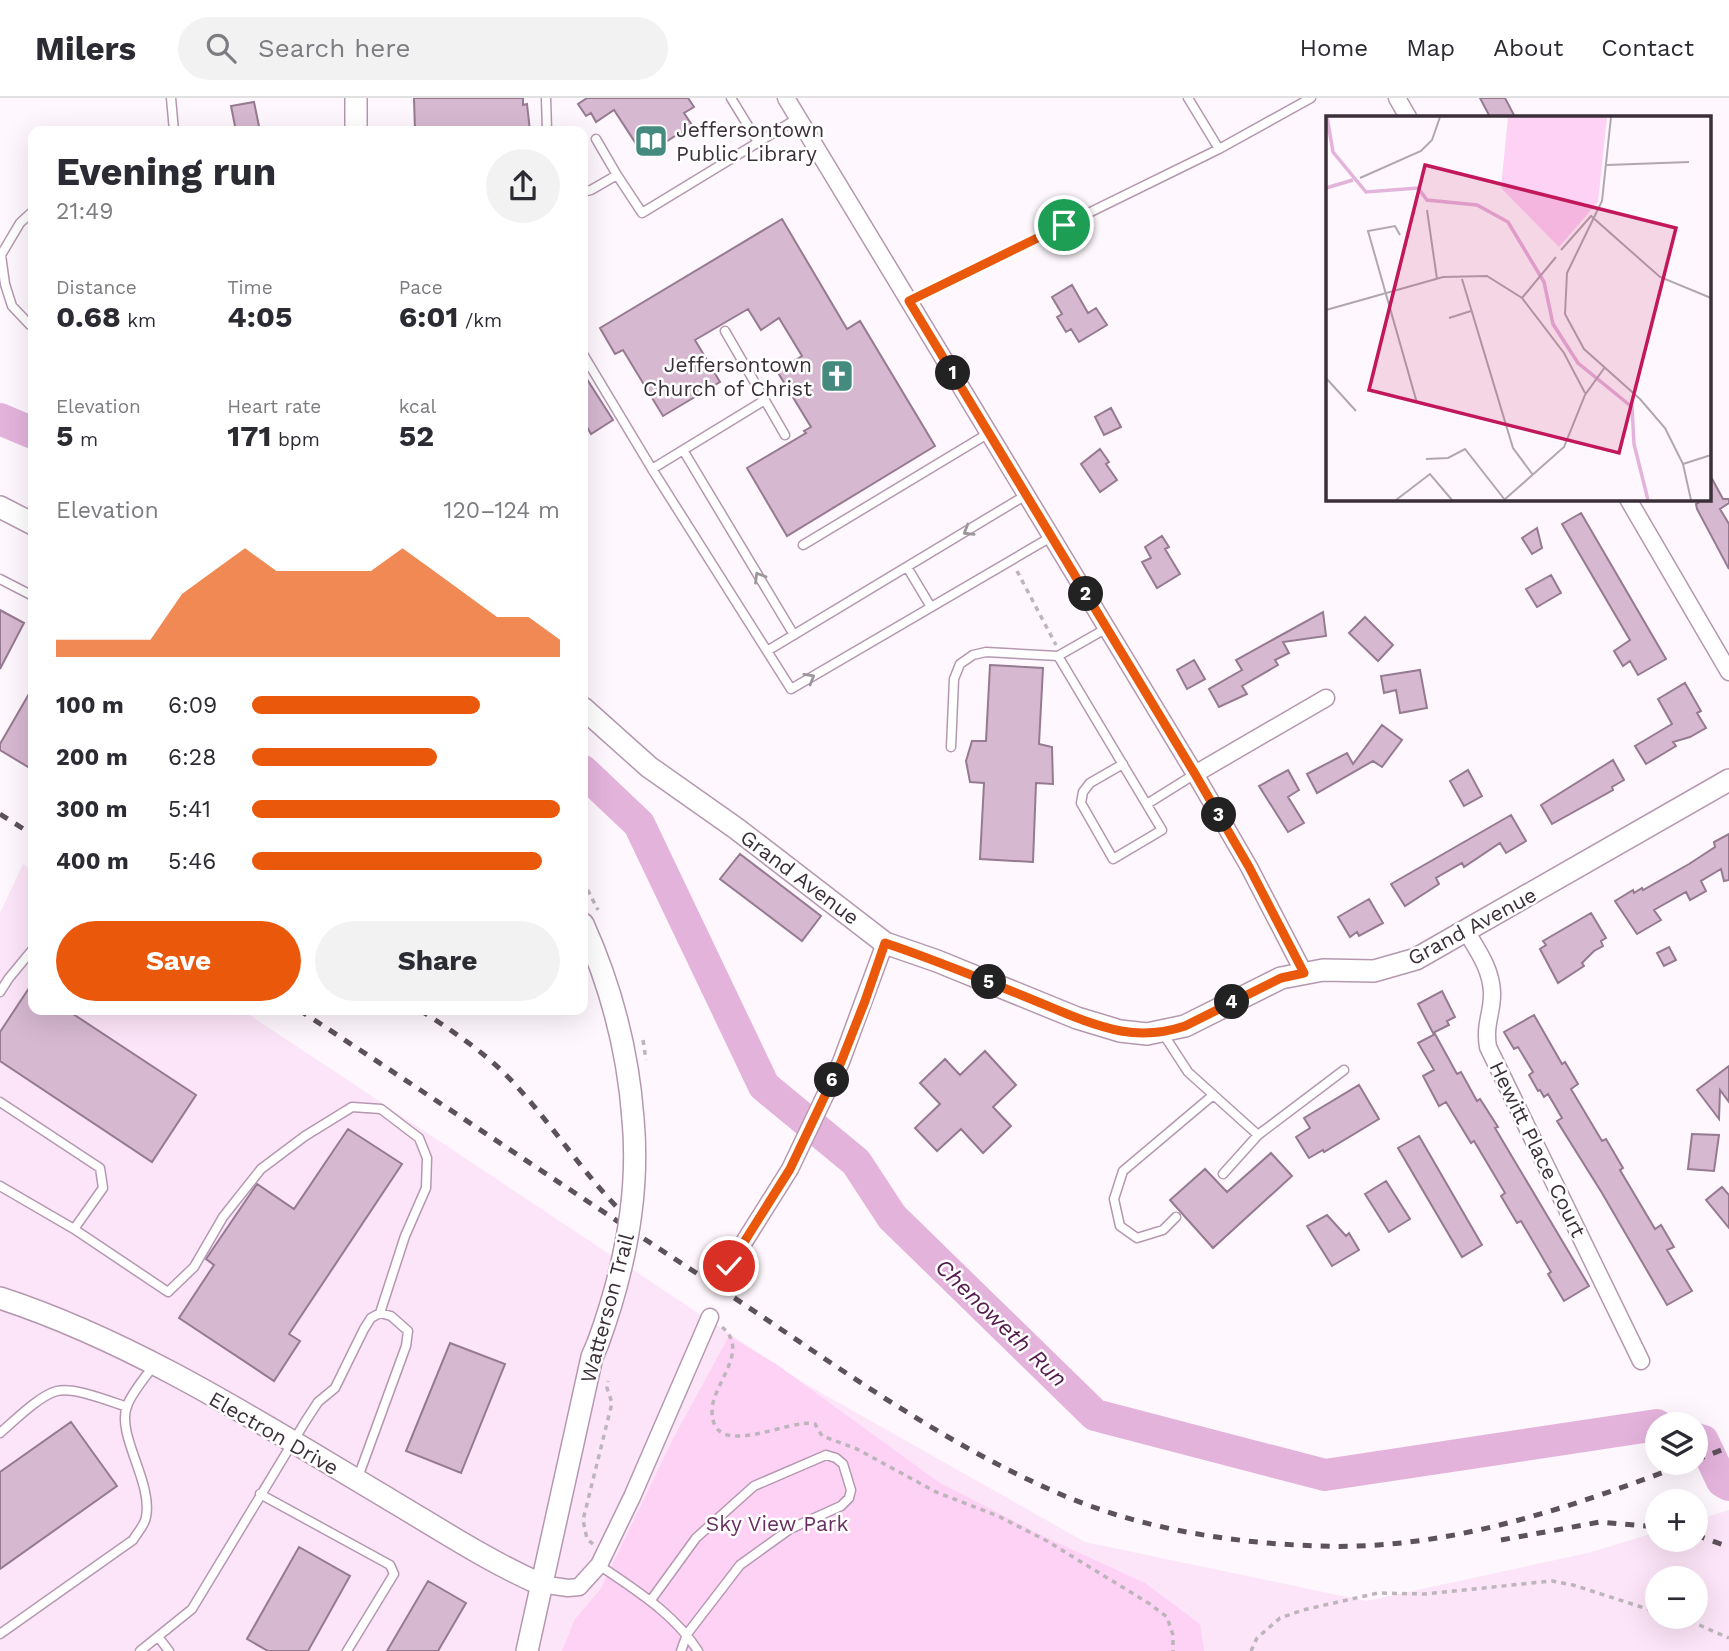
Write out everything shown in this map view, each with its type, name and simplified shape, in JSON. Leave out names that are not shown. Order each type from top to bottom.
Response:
[{"type":"street","points":[[356,98],[356,126]]},
{"type":"street","points":[[786,98],[1195,774],[1249,867],[1304,973]]},
{"type":"street","points":[[1397,98],[1407,116]]},
{"type":"street","points":[[1629,500],[1729,672]]},
{"type":"street","points":[[0,507],[28,521]]},
{"type":"street","points":[[1195,774],[1326,698]]},
{"type":"street","name":"Grand Avenue","points":[[588,712],[649,767],[767,851],[885,943],[937,961],[1077,1018],[1120,1031],[1147,1034],[1185,1026],[1281,978],[1323,970],[1374,971],[1394,967],[1433,950],[1729,780]]},
{"type":"street","name":"Hewitt Place Court","points":[[1466,931],[1486,965],[1492,991],[1486,1032],[1488,1047],[1641,1361]]},
{"type":"street","name":"Watterson Trail","points":[[527,1651],[540,1584],[598,1343],[621,1270],[634,1179],[634,1119],[623,1042],[612,998],[588,937]]},
{"type":"street","points":[[729,1266],[790,1169],[860,1013],[885,943]]},
{"type":"street","name":"Electron Drive","points":[[0,1297],[70,1324],[154,1365],[292,1442],[499,1565],[540,1584]]},
{"type":"street","points":[[540,1584],[579,1587],[602,1558],[632,1497],[710,1317]]},
{"type":"lane","points":[[171,98],[174,126]]},
{"type":"lane","points":[[547,98],[547,126]]},
{"type":"lane","points":[[731,98],[758,142]]},
{"type":"lane","points":[[1188,98],[1219,149]]},
{"type":"lane","points":[[909,301],[1219,149],[1311,98]]},
{"type":"lane","points":[[596,139],[642,213],[798,118]]},
{"type":"lane","points":[[588,191],[617,175]]},
{"type":"lane","points":[[28,216],[20,223],[1,255],[5,284],[12,306],[28,324]]},
{"type":"lane","points":[[725,331],[785,435]]},
{"type":"lane","points":[[588,362],[791,689],[1051,537]]},
{"type":"lane","points":[[652,469],[765,400]]},
{"type":"lane","points":[[803,545],[989,433]]},
{"type":"lane","points":[[683,450],[794,635]]},
{"type":"lane","points":[[767,651],[1026,495]]},
{"type":"lane","points":[[907,567],[931,607]]},
{"type":"lane","points":[[0,579],[28,593]]},
{"type":"lane","points":[[951,747],[954,679],[960,664],[973,655],[986,652],[1060,655],[1107,628]]},
{"type":"lane","points":[[1060,655],[1162,830],[1113,859],[1081,803],[1083,792],[1090,783],[1123,764]]},
{"type":"lane","points":[[1147,804],[1195,774]]},
{"type":"lane","points":[[0,992],[28,955]]},
{"type":"lane","points":[[1162,1032],[1188,1072],[1258,1135]]},
{"type":"lane","points":[[1223,1174],[1258,1135],[1344,1070]]},
{"type":"lane","points":[[1175,1217],[1163,1230],[1137,1238],[1120,1226],[1114,1199],[1123,1171],[1212,1096]]},
{"type":"lane","points":[[0,1102],[100,1168],[103,1188],[74,1229]]},
{"type":"lane","points":[[0,1186],[74,1229],[168,1292],[194,1267],[223,1217],[261,1169],[305,1136],[352,1107],[381,1109],[419,1138],[427,1158],[426,1188],[405,1236],[380,1313],[371,1318],[364,1329],[335,1388],[318,1402],[292,1442],[192,1609],[140,1651]]},
{"type":"lane","points":[[357,1480],[406,1346],[408,1331],[391,1316],[380,1313]]},
{"type":"lane","points":[[0,1634],[133,1540],[146,1519],[147,1494],[127,1434],[127,1407],[154,1365]]},
{"type":"lane","points":[[0,1433],[46,1396],[59,1390],[97,1397],[127,1407]]},
{"type":"lane","points":[[651,1600],[696,1538],[754,1486],[826,1455],[843,1464],[851,1490],[849,1497],[841,1506],[790,1530],[740,1565],[687,1634],[681,1651]]},
{"type":"lane","points":[[260,1494],[390,1565],[394,1574],[347,1651]]},
{"type":"lane","points":[[602,1558],[687,1634],[698,1651]]},
{"type":"lane","points":[[159,1638],[169,1651]]},
{"type":"path","points":[[1011,560],[1060,655]]},
{"type":"path","points":[[710,1317],[732,1336],[731,1360],[711,1410],[718,1429],[724,1434],[743,1437],[801,1423],[815,1424],[822,1436],[857,1449],[936,1492],[998,1516],[1038,1536],[1141,1598],[1167,1617],[1173,1635],[1173,1651]]},
{"type":"path","points":[[602,1558],[587,1539],[583,1520],[610,1420],[612,1403],[607,1388],[609,1372]]},
{"type":"path","points":[[1251,1651],[1257,1637],[1280,1618],[1378,1593],[1424,1594],[1552,1581],[1645,1608]]},
{"type":"path","points":[[1708,1629],[1729,1638]]},
{"type":"shaded area","points":[[23,864],[28,868],[28,1015],[250,1015],[802,1382],[1085,1542],[1366,1601],[1588,1553],[1645,1536],[1645,1552],[1708,1552],[1708,1516],[1729,1510],[1729,1651],[0,1651],[0,913]]},
{"type":"green space","name":"Sky View Park","points":[[729,1336],[776,1364],[940,1483],[1047,1538],[1145,1583],[1200,1624],[1204,1651],[562,1651],[575,1619],[600,1590],[674,1437]]},
{"type":"building","points":[[414,98],[523,98],[523,105],[527,104],[529,126],[415,126]]},
{"type":"building","name":"Jeffersontown Public Library","points":[[587,98],[688,98],[694,107],[684,113],[692,125],[644,156],[614,110],[596,122],[591,113],[586,116],[578,104]]},
{"type":"building","points":[[1480,98],[1505,98],[1514,116],[1489,116]]},
{"type":"building","points":[[254,102],[259,126],[235,126],[231,106]]},
{"type":"building","name":"Jeffersontown Church of Christ","points":[[782,219],[847,329],[860,321],[935,446],[787,536],[747,468],[806,433],[804,431],[811,427],[777,371],[802,356],[779,318],[761,330],[748,309],[695,340],[720,382],[663,416],[623,350],[615,354],[600,328]]},
{"type":"building","points":[[1072,285],[1088,313],[1096,308],[1107,325],[1079,342],[1071,329],[1066,332],[1057,317],[1062,314],[1052,297]]},
{"type":"building","points":[[588,381],[613,420],[591,434],[588,429]]},
{"type":"building","points":[[1111,408],[1121,427],[1104,435],[1095,417]]},
{"type":"building","points":[[1100,449],[1117,480],[1100,492],[1081,464]]},
{"type":"building","points":[[1712,479],[1723,499],[1729,499],[1729,503],[1720,509],[1729,524],[1729,569],[1697,509],[1696,500],[1712,500]]},
{"type":"building","points":[[1581,513],[1666,659],[1638,675],[1630,661],[1623,666],[1614,651],[1630,640],[1562,524]]},
{"type":"building","points":[[1537,528],[1542,548],[1532,554],[1522,538]]},
{"type":"building","points":[[1162,536],[1169,547],[1165,549],[1180,574],[1157,588],[1142,562],[1151,558],[1145,547]]},
{"type":"building","points":[[1551,575],[1561,593],[1537,607],[1526,589]]},
{"type":"building","points":[[0,610],[24,623],[0,669]]},
{"type":"building","points":[[1323,612],[1326,636],[1283,642],[1289,653],[1275,660],[1278,665],[1242,686],[1247,694],[1219,707],[1209,689],[1242,670],[1236,660]]},
{"type":"building","points":[[1365,617],[1393,645],[1378,661],[1349,633]]},
{"type":"building","points":[[1194,660],[1205,679],[1187,689],[1177,670]]},
{"type":"building","points":[[990,665],[1043,668],[1039,744],[1052,747],[1053,784],[1036,783],[1033,862],[980,859],[984,783],[970,782],[966,761],[972,741],[986,741]]},
{"type":"building","points":[[1420,670],[1427,708],[1400,713],[1396,690],[1384,693],[1381,676]]},
{"type":"building","points":[[1685,683],[1701,711],[1697,713],[1706,728],[1673,742],[1676,746],[1646,764],[1635,746],[1672,724],[1658,699]]},
{"type":"building","points":[[28,696],[28,767],[0,750],[0,744]]},
{"type":"building","points":[[1382,725],[1402,740],[1382,767],[1373,761],[1317,793],[1307,774],[1347,753],[1353,764]]},
{"type":"building","points":[[1613,760],[1624,780],[1612,787],[1613,790],[1552,824],[1541,805]]},
{"type":"building","points":[[1288,770],[1299,790],[1288,797],[1304,823],[1288,832],[1259,786]]},
{"type":"building","points":[[1468,770],[1482,796],[1464,806],[1450,781]]},
{"type":"building","points":[[1511,815],[1526,841],[1506,853],[1500,843],[1464,867],[1462,863],[1436,878],[1439,884],[1405,906],[1391,884]]},
{"type":"building","points":[[1729,834],[1729,880],[1724,881],[1721,869],[1701,881],[1706,891],[1690,900],[1686,892],[1654,910],[1661,920],[1637,934],[1615,901],[1633,890],[1634,893],[1642,888],[1643,890],[1689,864],[1715,847],[1714,842]]},
{"type":"building","points":[[740,854],[821,916],[802,941],[720,879]]},
{"type":"building","points":[[1369,899],[1383,923],[1359,936],[1357,932],[1350,937],[1338,917]]},
{"type":"building","points":[[1591,913],[1606,938],[1601,941],[1603,946],[1582,963],[1584,966],[1558,983],[1540,949],[1546,945],[1543,941]]},
{"type":"building","points":[[1669,947],[1676,960],[1664,966],[1657,953]]},
{"type":"building","points":[[28,990],[28,1015],[75,1015],[196,1095],[152,1162],[0,1061],[0,1032]]},
{"type":"building","points":[[1442,991],[1455,1017],[1447,1021],[1449,1025],[1433,1033],[1418,1004]]},
{"type":"building","points":[[1534,1015],[1562,1064],[1565,1062],[1578,1084],[1571,1089],[1602,1141],[1606,1139],[1623,1168],[1620,1170],[1655,1229],[1661,1225],[1674,1247],[1667,1250],[1692,1291],[1667,1305],[1557,1121],[1562,1118],[1548,1094],[1544,1097],[1540,1090],[1538,1091],[1529,1075],[1533,1072],[1518,1047],[1514,1049],[1504,1032]]},
{"type":"building","points":[[1435,1034],[1457,1074],[1461,1072],[1477,1101],[1480,1099],[1498,1127],[1495,1128],[1589,1286],[1564,1301],[1548,1274],[1551,1272],[1521,1221],[1517,1223],[1501,1196],[1505,1193],[1474,1141],[1471,1143],[1446,1102],[1439,1106],[1423,1076],[1434,1070],[1418,1043]]},
{"type":"building","points":[[985,1051],[1016,1085],[993,1107],[1011,1126],[983,1153],[961,1129],[937,1151],[915,1128],[940,1104],[920,1083],[945,1059],[960,1075]]},
{"type":"building","points":[[1729,1066],[1729,1102],[1720,1090],[1719,1119],[1697,1090]]},
{"type":"building","points":[[1359,1085],[1379,1119],[1309,1158],[1296,1137],[1310,1128],[1304,1118]]},
{"type":"building","points":[[348,1129],[402,1164],[289,1334],[300,1341],[274,1381],[179,1318],[214,1265],[206,1259],[257,1184],[294,1209]]},
{"type":"building","points":[[1692,1134],[1719,1135],[1714,1171],[1688,1169]]},
{"type":"building","points":[[1419,1136],[1482,1245],[1462,1257],[1398,1148]]},
{"type":"building","points":[[1271,1153],[1292,1176],[1213,1248],[1170,1200],[1205,1169],[1227,1192]]},
{"type":"building","points":[[1386,1181],[1410,1219],[1389,1232],[1365,1194]]},
{"type":"building","points":[[1722,1187],[1729,1195],[1729,1228],[1706,1200]]},
{"type":"building","points":[[1327,1215],[1346,1236],[1349,1233],[1359,1250],[1332,1266],[1307,1226]]},
{"type":"building","points":[[450,1343],[505,1364],[461,1473],[406,1451]]},
{"type":"building","points":[[71,1422],[117,1486],[0,1569],[0,1472]]},
{"type":"building","points":[[299,1547],[350,1576],[308,1651],[268,1651],[247,1639]]},
{"type":"building","points":[[428,1581],[466,1603],[438,1651],[387,1651]]},
{"type":"waterway","name":"Chenoweth Run","points":[[0,419],[28,431]]},
{"type":"waterway","name":"Chenoweth Run","points":[[588,776],[639,824],[764,1086],[856,1162],[892,1217],[1095,1415],[1325,1475],[1645,1427]]},
{"type":"waterway","name":"Chenoweth Run","points":[[1708,1452],[1722,1481],[1729,1485]]},
{"type":"railway","points":[[0,814],[28,832]]},
{"type":"railway","points":[[307,1015],[886,1399],[1015,1473],[1091,1506],[1154,1525],[1252,1542],[1366,1546],[1460,1534],[1507,1523],[1598,1496],[1655,1475]]},
{"type":"railway","points":[[428,1015],[478,1050],[509,1078],[599,1187],[631,1221]]},
{"type":"railway","points":[[1708,1455],[1729,1447]]},
{"type":"railway","points":[[1501,1540],[1600,1522],[1645,1526]]},
{"type":"railway","points":[[1708,1539],[1729,1547]]},
{"type":"place","name":"Jeffersontown Public Library","points":[[651,141]]},
{"type":"place","name":"Jeffersontown Church of Christ","points":[[837,376]]},
{"type":"route","points":[[729,1266],[790,1169],[841,1062],[885,943],[937,961],[1077,1018],[1120,1031],[1147,1034],[1185,1026],[1281,978],[1304,973],[1249,867],[1195,774],[909,301],[1064,225]]}]
